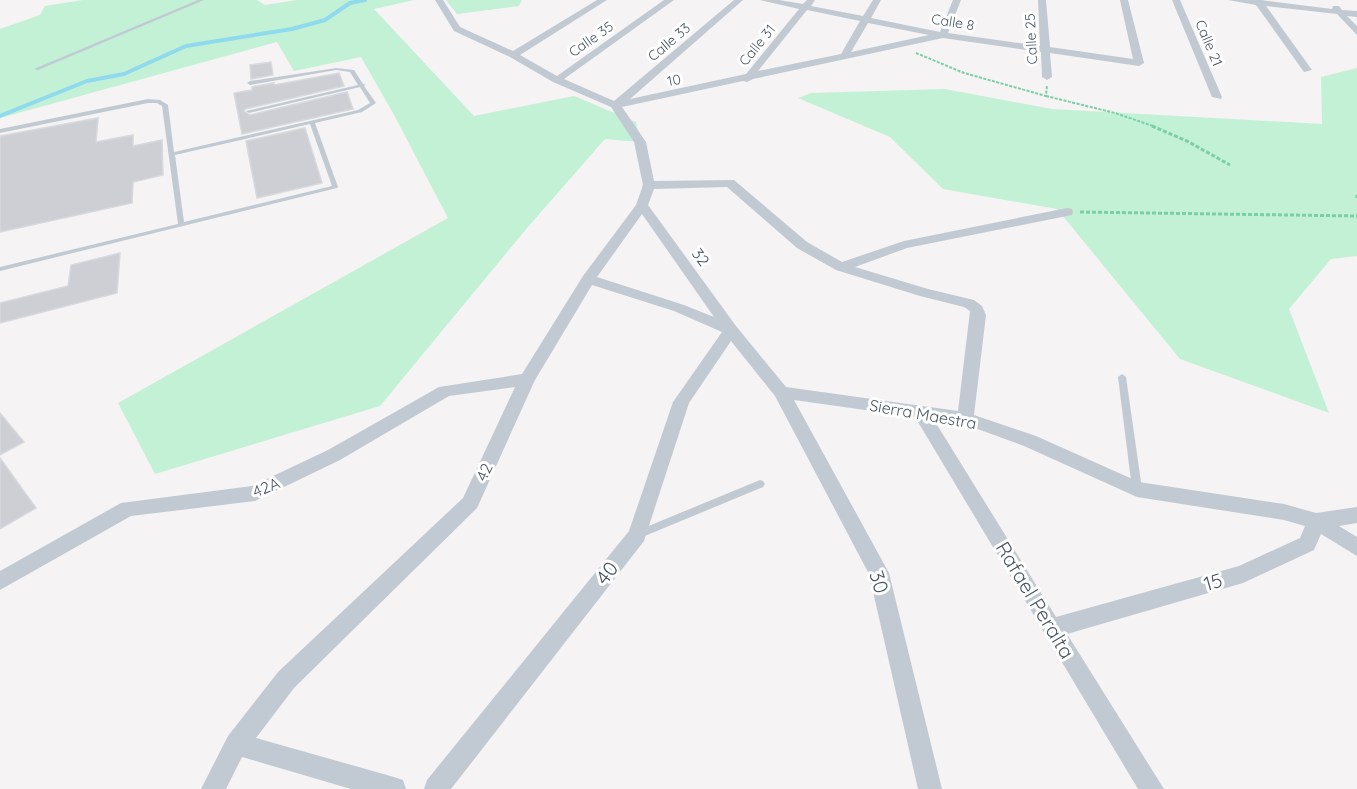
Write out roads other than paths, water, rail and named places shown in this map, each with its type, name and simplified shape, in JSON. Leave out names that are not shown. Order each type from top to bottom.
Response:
[{"type":"street","points":[[440,0],[457,29],[513,55],[556,80],[615,105],[640,142],[649,185],[730,183],[802,245],[841,267],[925,293],[969,303],[977,309],[979,315],[964,418]]},
{"type":"street","points":[[513,55],[603,0]]},
{"type":"street","name":"Calle 35","points":[[556,80],[670,0]]},
{"type":"street","name":"Calle 33","points":[[615,105],[739,0]]},
{"type":"street","name":"Calle 8","points":[[764,0],[808,3],[865,21],[943,35],[1139,63],[1124,0]]},
{"type":"street","points":[[843,58],[877,0]]},
{"type":"street","points":[[943,35],[957,0]]},
{"type":"street","name":"Calle 25","points":[[1042,0],[1047,77]]},
{"type":"street","name":"Calle 21","points":[[1176,0],[1217,97]]},
{"type":"street","points":[[1232,0],[1357,14]]},
{"type":"street","points":[[1329,0],[1357,32]]},
{"type":"street","points":[[1258,2],[1306,70]]},
{"type":"street","name":"Calle 31","points":[[747,79],[808,3]]},
{"type":"street","name":"10","points":[[615,105],[747,79],[943,35]]},
{"type":"street","name":"42","points":[[213,789],[236,744],[286,680],[470,503],[527,379],[588,279],[642,206],[649,185]]},
{"type":"street","name":"32","points":[[642,206],[731,330]]},
{"type":"street","points":[[841,267],[904,245],[1067,212]]},
{"type":"street","points":[[588,279],[679,308],[731,330],[781,392]]},
{"type":"street","name":"40","points":[[436,789],[637,536],[681,402],[731,330]]},
{"type":"street","name":"42A","points":[[0,580],[128,509],[255,494],[334,455],[445,391],[527,379]]},
{"type":"street","name":"Sierra Maestra","points":[[781,392],[964,418],[1030,441],[1137,489],[1284,512],[1316,521]]},
{"type":"street","name":"30","points":[[781,392],[879,573],[930,789]]},
{"type":"street","name":"Rafael Peralta","points":[[919,410],[1152,789]]},
{"type":"street","points":[[1316,521],[1357,515]]},
{"type":"street","points":[[1316,521],[1357,547]]},
{"type":"street","name":"15","points":[[1051,628],[1243,574],[1307,544],[1316,521]]},
{"type":"street","points":[[236,744],[394,789]]},
{"type":"lane","points":[[36,69],[202,0]]},
{"type":"lane","points":[[172,154],[360,111],[373,103],[352,70],[336,69],[250,83]]},
{"type":"lane","points":[[249,111],[363,85]]},
{"type":"lane","points":[[0,132],[158,100],[165,105],[181,225]]},
{"type":"lane","points":[[0,269],[334,187],[312,122]]},
{"type":"lane","points":[[1122,377],[1137,489]]},
{"type":"lane","points":[[637,536],[760,484]]},
{"type":"waterway","points":[[0,116],[87,81],[124,74],[186,46],[292,29],[325,20],[350,3],[365,0]]}]
